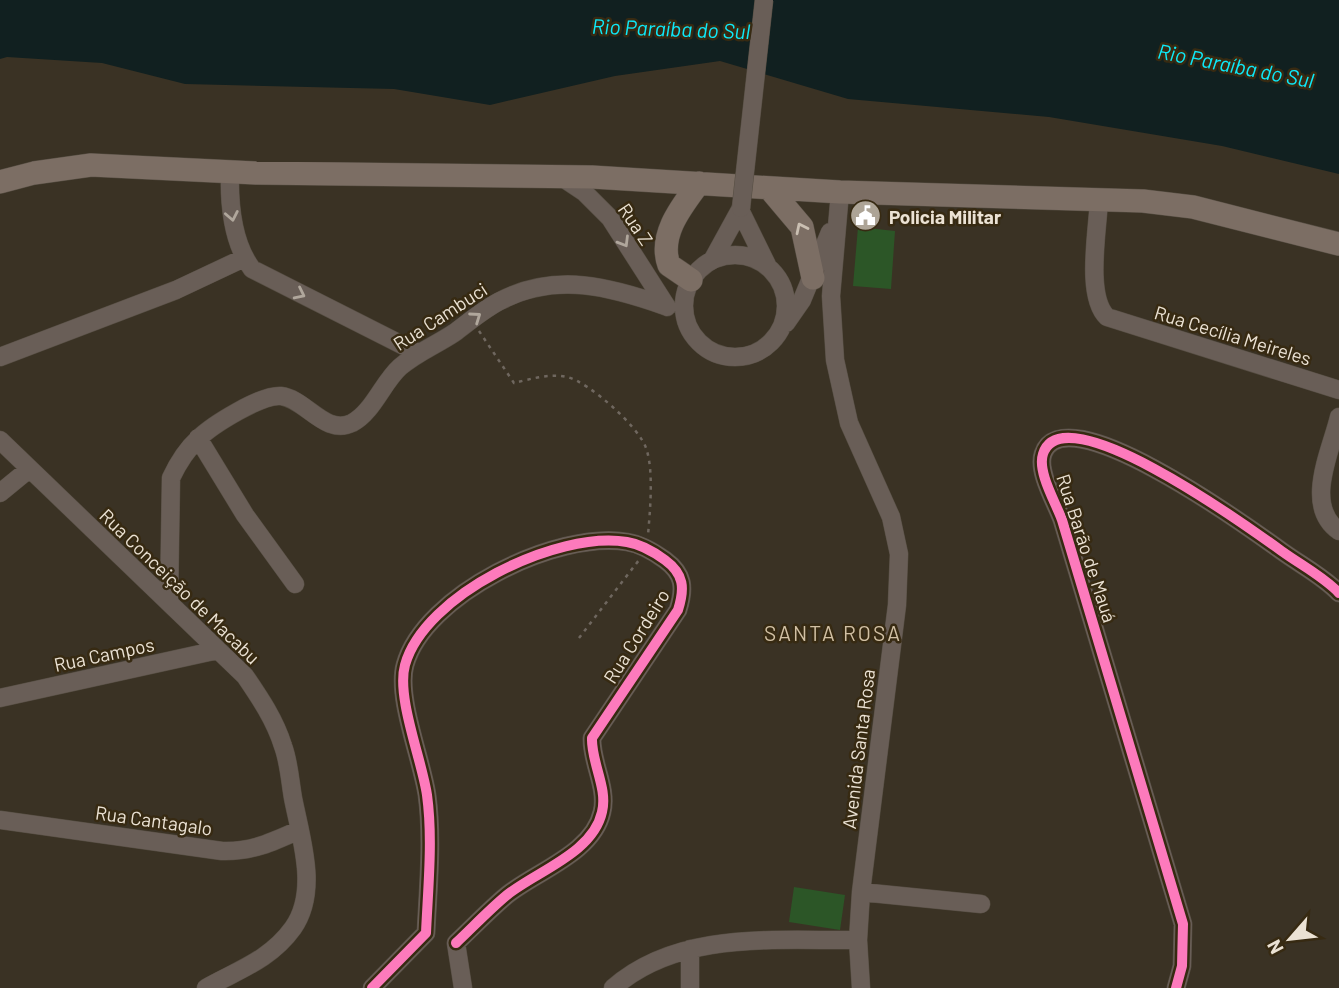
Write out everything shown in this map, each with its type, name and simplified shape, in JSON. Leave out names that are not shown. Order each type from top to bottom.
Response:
[{"type":"main road","points":[[0,182],[34,173],[91,165],[230,172],[619,178],[769,187],[839,202],[1099,199],[1193,207],[1339,244]]},
{"type":"main road","points":[[691,279],[669,265],[667,241],[673,222],[699,183]]},
{"type":"main road","points":[[769,187],[803,227],[813,278]]},
{"type":"street","points":[[687,326],[683,302],[691,279],[713,259],[741,210],[764,0]]},
{"type":"street","points":[[230,172],[233,221],[244,258],[252,269],[418,354]]},
{"type":"street","name":"Rua Z","points":[[560,176],[584,192],[610,218],[666,306]]},
{"type":"street","points":[[610,218],[608,194],[619,178]]},
{"type":"street","name":"Rua Cecília Meireles","points":[[1099,199],[1095,294],[1101,311],[1115,321],[1339,390]]},
{"type":"street","points":[[666,306],[687,326],[696,341],[710,352],[726,358],[744,358],[760,352],[774,341],[813,278],[839,202]]},
{"type":"street","name":"Avenida Santa Rosa","points":[[839,202],[831,296],[835,360],[849,423],[891,517],[899,554],[897,605],[861,892],[858,940],[860,988]]},
{"type":"street","points":[[741,210],[767,266],[779,278],[785,294],[787,310],[783,327]]},
{"type":"street","points":[[713,259],[741,255],[767,266]]},
{"type":"street","points":[[0,356],[176,290],[244,258]]},
{"type":"street","name":"Rua Cambuci","points":[[169,602],[171,478],[179,461],[198,438],[261,399],[281,396],[299,403],[325,422],[338,426],[352,422],[362,414],[387,380],[418,354],[501,300],[538,286],[574,283],[620,290],[666,306]]},
{"type":"street","points":[[1339,417],[1320,496],[1322,511],[1339,531]]},
{"type":"street","points":[[198,438],[244,515],[295,584]]},
{"type":"street","name":"Rua Barão de Mauá","points":[[1176,988],[1182,966],[1183,925],[1062,520],[1043,468],[1042,454],[1050,443],[1060,438],[1079,438],[1162,471],[1203,495],[1339,593]]},
{"type":"street","name":"Rua Conceição de Macabu","points":[[0,440],[28,470],[245,676],[268,709],[284,747],[306,868],[304,903],[294,926],[275,949],[206,988]]},
{"type":"street","points":[[0,493],[28,470]]},
{"type":"street","name":"Rua Cordeiro","points":[[426,933],[427,799],[421,760],[404,698],[404,668],[414,640],[440,609],[489,578],[534,555],[600,541],[628,542],[646,549],[672,565],[681,576],[684,592],[678,610],[592,738],[592,752],[603,809],[597,826],[587,840],[505,897],[456,943]]},
{"type":"street","name":"Rua Campos","points":[[0,698],[218,650]]},
{"type":"street","name":"Rua Cantagalo","points":[[0,820],[242,852],[264,846],[299,830]]},
{"type":"street","points":[[861,892],[981,904]]},
{"type":"street","points":[[372,988],[426,933],[456,943],[463,988]]},
{"type":"street","points":[[612,988],[653,964],[690,949],[720,943],[858,940]]},
{"type":"street","points":[[690,949],[690,988]]},
{"type":"path","points":[[472,320],[514,383],[534,378],[567,377],[592,389],[624,419],[646,447],[651,507],[646,549],[579,638]]},
{"type":"green space","points":[[858,227],[895,231],[891,289],[853,286]]},
{"type":"green space","points":[[794,887],[845,895],[840,930],[789,922]]},
{"type":"water","name":"Rio Paraíba do Sul","points":[[0,0],[1339,0],[1339,174],[1222,146],[1049,117],[848,99],[720,61],[615,76],[490,105],[394,89],[185,84],[102,63],[7,57],[0,59]]},
{"type":"cycle path","points":[[1176,988],[1182,966],[1183,924],[1062,520],[1045,478],[1043,454],[1058,439],[1085,440],[1120,452],[1160,472],[1236,519],[1319,576],[1339,593]]},
{"type":"cycle path","points":[[372,988],[426,933],[430,864],[429,812],[407,711],[403,678],[405,665],[417,639],[438,615],[465,592],[531,557],[565,546],[598,541],[627,542],[647,549],[665,560],[676,571],[681,582],[682,595],[678,610],[592,738],[603,794],[602,812],[597,826],[576,850],[507,895],[456,943]]},
{"type":"place","name":"Policia Militar","points":[[866,216]]},
{"type":"district","name":"SANTA ROSA","points":[[833,632]]}]
